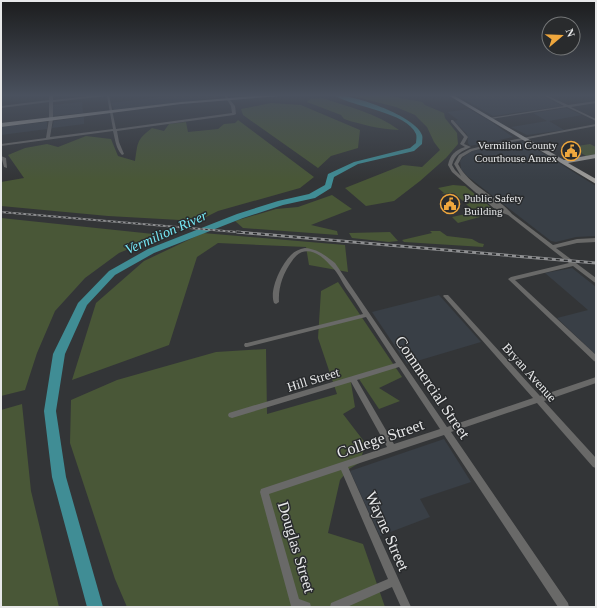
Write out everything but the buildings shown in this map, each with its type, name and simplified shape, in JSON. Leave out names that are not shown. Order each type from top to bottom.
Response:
[{"type":"main road","points":[[1,125],[15,123]]},
{"type":"main road","points":[[499,123],[596,182]]},
{"type":"main road","points":[[564,162],[596,156]]},
{"type":"street","points":[[48,139],[50,123]]},
{"type":"street","points":[[113,123],[122,154]]},
{"type":"street","points":[[1,145],[164,123]]},
{"type":"street","points":[[454,123],[466,136],[462,144],[468,148]]},
{"type":"street","points":[[596,126],[468,148],[454,155],[450,165],[453,171],[499,210],[510,215],[596,281]]},
{"type":"street","points":[[496,144],[471,150],[460,156],[456,164],[460,172],[505,209],[510,215]]},
{"type":"street","points":[[1,157],[4,158],[6,167]]},
{"type":"street","points":[[552,247],[577,241],[596,240]]},
{"type":"street","name":"Commercial Street","points":[[276,302],[275,293],[278,283],[288,259],[295,252],[313,250],[333,264],[564,607]]},
{"type":"street","points":[[573,264],[511,279],[596,359]]},
{"type":"street","name":"Bryan Avenue","points":[[446,296],[596,464]]},
{"type":"street","points":[[247,345],[367,315]]},
{"type":"street","name":"Hill Street","points":[[232,415],[400,364]]},
{"type":"street","points":[[353,379],[392,448]]},
{"type":"street","name":"College Street","points":[[264,492],[596,380]]},
{"type":"street","name":"Wayne Street","points":[[343,466],[406,607]]},
{"type":"street","name":"Douglas Street","points":[[264,492],[295,602],[306,607]]},
{"type":"street","points":[[335,607],[394,581]]},
{"type":"shaded area","points":[[47,123],[47,129],[1,135],[1,127]]},
{"type":"shaded area","points":[[53,123],[84,123],[84,124],[52,128]]},
{"type":"shaded area","points":[[456,123],[493,123],[513,137],[470,146],[466,133]]},
{"type":"shaded area","points":[[533,123],[553,123],[564,130],[527,135],[511,127]]},
{"type":"shaded area","points":[[519,142],[528,144],[596,186],[596,236],[576,237],[556,242],[551,241],[467,176],[461,169],[460,161],[472,151]]},
{"type":"shaded area","points":[[572,268],[596,287],[596,355],[557,318],[588,310],[545,273]]},
{"type":"shaded area","points":[[439,295],[481,342],[407,364],[372,312]]},
{"type":"shaded area","points":[[444,439],[471,482],[420,499],[430,517],[380,536],[350,471]]},
{"type":"green space","points":[[186,123],[188,132],[218,129],[224,124],[242,123],[314,177],[300,188],[218,211],[198,221],[108,216],[1,206],[1,182],[24,178],[8,155],[25,148],[47,144],[58,147],[86,136],[111,139],[118,156],[135,161],[140,139],[152,128],[164,131],[169,124]]},
{"type":"green space","points":[[255,123],[344,123],[360,130],[358,148],[331,156],[318,168]]},
{"type":"green space","points":[[359,123],[389,123],[399,130],[378,128]]},
{"type":"green space","points":[[423,123],[449,123],[457,133],[458,144],[446,158],[394,201],[366,206],[345,188],[403,165],[422,167],[440,150],[434,142],[427,127]]},
{"type":"green space","points":[[590,144],[596,147],[596,154],[586,156],[571,147]]},
{"type":"green space","points":[[453,185],[465,186],[498,213],[495,215],[487,215],[458,223],[452,217],[475,212],[466,204],[470,203],[467,200],[463,201],[454,193],[441,194],[444,193],[438,188]]},
{"type":"green space","points":[[332,195],[352,209],[311,225],[337,231],[338,235],[243,228],[235,221],[276,209],[298,207]]},
{"type":"green space","points":[[1,218],[163,235],[119,253],[85,278],[55,311],[37,353],[25,390],[1,396]]},
{"type":"green space","points":[[430,231],[440,231],[447,236],[472,239],[484,244],[483,247],[404,242],[402,240],[432,233]]},
{"type":"green space","points":[[390,232],[398,241],[389,242],[352,238],[349,233]]},
{"type":"green space","points":[[203,233],[345,245],[348,272],[309,265],[306,247],[218,243],[197,257],[169,345],[72,380],[96,303],[144,261]]},
{"type":"green space","points":[[338,282],[402,377],[379,388],[400,401],[379,409],[357,376],[350,377],[355,407],[343,414],[366,444],[359,463],[349,469],[340,480],[328,533],[363,544],[385,607],[127,607],[115,579],[70,443],[71,400],[117,380],[216,352],[266,349],[267,414],[337,394],[318,338],[321,291]]},
{"type":"green space","points":[[22,404],[31,491],[59,607],[1,607],[1,410]]},
{"type":"waterway","name":"Vermilion River","points":[[95,607],[59,477],[50,411],[59,354],[83,303],[112,273],[151,251],[240,216],[281,203],[312,196],[328,186],[331,176],[356,163],[412,150],[419,144],[419,134],[409,123]]},
{"type":"railway","points":[[1,212],[248,233]]},
{"type":"railway","points":[[237,232],[596,263]]},
{"type":"place","name":"Vermilion County Courthouse Annex","points":[[571,151]]},
{"type":"place","name":"Public Safety Building","points":[[450,204]]}]
